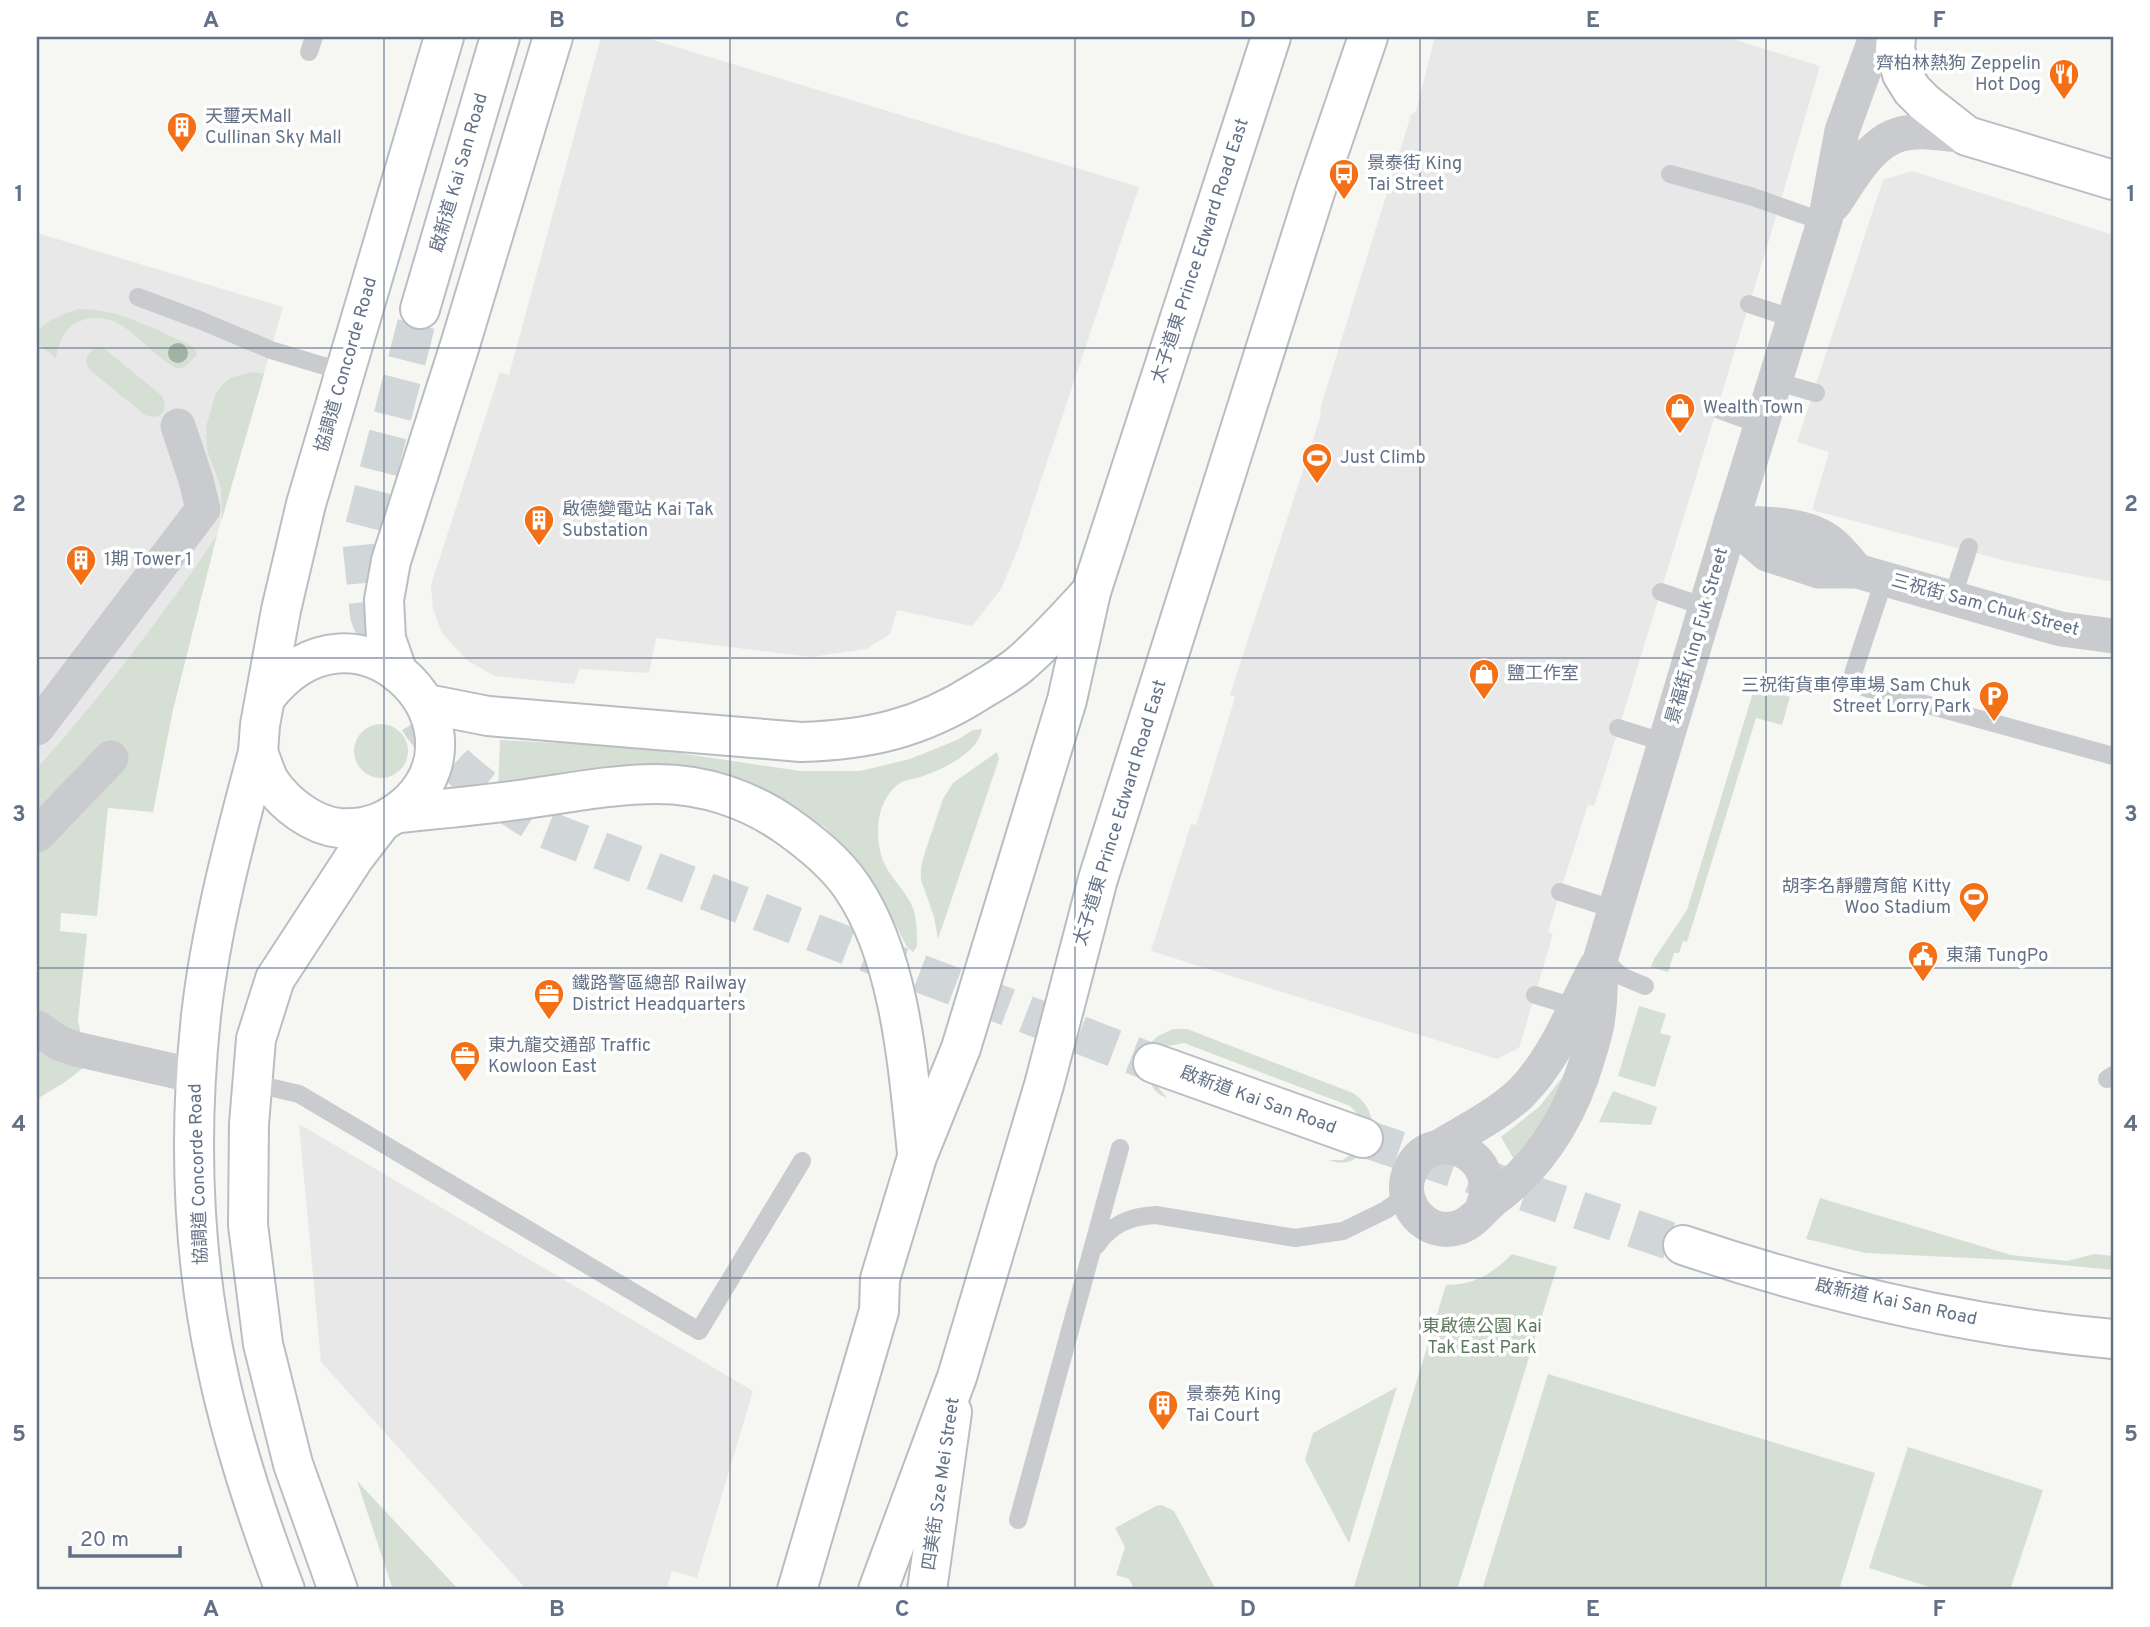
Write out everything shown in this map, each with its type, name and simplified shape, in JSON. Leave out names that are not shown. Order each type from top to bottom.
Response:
[{"type":"main road","name":"協調道 Concorde Road","points":[[285,1590],[250,1494],[210,1335],[197,1220],[194,1113],[201,1015],[211,949],[258,752],[260,725],[293,557],[344,372],[444,37]]},
{"type":"main road","name":"啟新道 Kai San Road","points":[[420,309],[499,37]]},
{"type":"main road","points":[[398,673],[386,639],[384,600],[391,561],[460,345],[553,37]]},
{"type":"main road","name":"太子道東 Prince Edward Road East","points":[[797,1590],[877,1321],[880,1279],[917,1157],[961,1048],[1068,700],[1091,592],[1271,37]]},
{"type":"main road","name":"太子道東 Prince Edward Road East","points":[[878,1590],[957,1377],[1044,1085],[1098,879],[1315,192],[1368,37]]},
{"type":"main road","points":[[1896,37],[1895,49],[1902,74],[1912,90],[1967,136],[2113,180]]},
{"type":"main road","points":[[426,704],[488,716],[801,743],[840,741],[911,726],[940,714],[1003,676],[1042,644],[1091,592]]},
{"type":"main road","points":[[266,697],[280,679],[302,663],[326,654],[351,653],[375,660],[398,673],[414,687],[426,704],[433,728],[434,753],[429,774],[416,795],[390,818],[354,858],[275,979],[256,1040],[249,1124],[248,1225],[263,1345],[293,1464],[338,1590]]},
{"type":"main road","points":[[258,752],[270,781],[287,801],[306,817],[332,827],[357,829],[390,818],[627,785],[659,784],[690,786],[718,793],[747,803],[776,818],[832,863],[852,886],[876,932],[896,997],[917,1157]]},
{"type":"main road","name":"啟新道 Kai San Road","points":[[1153,1063],[1363,1138]]},
{"type":"main road","name":"啟新道 Kai San Road","points":[[1683,1245],[1815,1286],[1883,1303],[2019,1328],[2113,1339]]},
{"type":"main road","name":"四美街 Sze Mei Street","points":[[927,1590],[957,1377]]},
{"type":"street","name":"景福街 King Fuk Street","points":[[1406,1195],[1416,1214],[1433,1227],[1460,1227],[1473,1220],[1482,1209],[1514,1185],[1540,1156],[1562,1124],[1579,1089],[1596,1029],[1601,957],[1825,219],[1842,131],[1876,37]]},
{"type":"street","points":[[1825,219],[1853,176],[1883,143],[1899,135],[1916,132],[1967,136]]},
{"type":"street","points":[[37,728],[203,509],[178,426]]},
{"type":"street","name":"三祝街 Sam Chuk Street","points":[[1731,523],[1767,554],[1819,571],[1871,575],[2061,629],[2113,636]]},
{"type":"street","points":[[37,835],[111,758]]},
{"type":"street","points":[[1406,1195],[1408,1174],[1413,1165],[1429,1151],[1503,1108],[1521,1093],[1539,1072],[1555,1048],[1601,957]]},
{"type":"street","points":[[37,1028],[59,1043],[196,1076]]},
{"type":"street","points":[[1440,1147],[1463,1150],[1480,1164],[1488,1186],[1482,1209]]},
{"type":"lane","points":[[1670,174],[1825,219]]},
{"type":"lane","points":[[138,297],[271,351],[344,372]]},
{"type":"lane","points":[[1749,304],[1794,318]]},
{"type":"lane","points":[[1775,381],[1816,393]]},
{"type":"lane","points":[[1717,409],[1761,425]]},
{"type":"lane","points":[[1952,598],[1969,547]]},
{"type":"lane","points":[[1871,575],[1852,684],[2113,755]]},
{"type":"lane","points":[[1661,592],[1706,607]]},
{"type":"lane","points":[[1618,729],[1666,743]]},
{"type":"lane","points":[[1560,892],[1616,910]]},
{"type":"lane","points":[[1601,957],[1621,976],[1645,986]]},
{"type":"lane","points":[[1535,995],[1574,1007]]},
{"type":"lane","points":[[252,1083],[299,1094],[699,1331],[802,1161]]},
{"type":"lane","points":[[1018,1520],[1120,1148]]},
{"type":"lane","points":[[1088,1264],[1093,1250],[1113,1227],[1141,1216],[1156,1215],[1295,1238],[1343,1231],[1387,1210],[1406,1195]]},
{"type":"shaded area","points":[[601,37],[643,37],[1139,187],[1018,549],[1001,589],[972,626],[897,610],[890,634],[866,649],[811,657],[656,638],[649,673],[580,669],[574,684],[495,676],[468,661],[442,633],[433,609],[431,585],[500,372],[509,375]]},
{"type":"shaded area","points":[[1435,37],[1726,37],[1820,66],[1612,750],[1594,806],[1588,805],[1560,892],[1548,932],[1553,934],[1519,1048],[1497,1059],[1151,951],[1191,824],[1196,825],[1198,819],[1234,701],[1235,696],[1230,695],[1320,418],[1321,406],[1411,115],[1416,111]]},
{"type":"shaded area","points":[[1912,171],[2113,235],[2113,582],[2014,563],[1812,510],[1829,452],[1797,442],[1883,180]]},
{"type":"shaded area","points":[[37,233],[283,307],[217,535],[144,641],[105,691],[37,768]]},
{"type":"shaded area","points":[[299,1124],[753,1391],[697,1578],[672,1571],[666,1590],[527,1590],[321,1362]]},
{"type":"green space","points":[[78,309],[107,312],[136,321],[190,345],[197,355],[183,368],[177,368],[122,326],[97,318],[83,320],[67,330],[56,358],[37,343],[37,331],[56,317]]},
{"type":"green space","points":[[99,347],[161,395],[165,405],[162,413],[156,417],[145,415],[90,370],[87,356]]},
{"type":"green space","points":[[253,372],[264,374],[222,519],[221,488],[207,450],[206,427],[215,396],[221,386],[230,378]]},
{"type":"green space","points":[[217,535],[173,710],[153,812],[108,808],[97,916],[61,913],[60,931],[87,934],[78,1020],[87,1065],[37,1099],[37,768],[131,655]]},
{"type":"green space","points":[[1755,686],[1790,697],[1782,725],[1756,718],[1687,942],[1683,941],[1679,953],[1674,953],[1668,972],[1651,967],[1687,910]]},
{"type":"green space","points":[[381,724],[400,732],[408,751],[400,770],[381,778],[362,770],[354,751],[362,732]]},
{"type":"green space","points":[[982,729],[974,746],[966,753],[938,770],[900,783],[886,798],[882,807],[878,838],[882,858],[913,908],[917,946],[913,952],[907,947],[881,897],[826,828],[792,806],[498,790],[500,740],[638,747],[800,771],[860,771],[910,759],[957,740],[973,730]]},
{"type":"green space","points":[[997,752],[999,759],[938,939],[934,917],[921,880],[925,852],[943,799],[953,783]]},
{"type":"green space","points":[[1639,1006],[1666,1014],[1660,1033],[1671,1036],[1655,1087],[1618,1076]]},
{"type":"green space","points":[[1173,1029],[1187,1029],[1353,1093],[1365,1104],[1371,1117],[1372,1130],[1363,1153],[1342,1163],[1329,1160],[1343,1160],[1358,1149],[1363,1120],[1350,1106],[1184,1043],[1168,1046],[1161,1051],[1154,1082],[1167,1098],[1159,1094],[1149,1076],[1149,1044]]},
{"type":"green space","points":[[1571,1061],[1577,1066],[1516,1163],[1501,1137],[1539,1107],[1562,1078]]},
{"type":"green space","points":[[1613,1091],[1657,1107],[1651,1125],[1599,1122]]},
{"type":"green space","points":[[1820,1198],[2011,1255],[2067,1261],[2094,1254],[2113,1256],[2113,1270],[2012,1260],[1866,1253],[1806,1239]]},
{"type":"green space","name":"東啟德公園 Kai Tak East Park","points":[[1512,1254],[1557,1267],[1457,1590],[1353,1590],[1446,1285],[1465,1283],[1482,1277]]},
{"type":"green space","points":[[1548,1374],[1875,1473],[1839,1590],[1482,1590]]},
{"type":"green space","points":[[1397,1387],[1349,1543],[1305,1460],[1313,1433]]},
{"type":"green space","points":[[1908,1447],[2043,1490],[2010,1590],[1939,1590],[1869,1568]]},
{"type":"green space","points":[[357,1481],[459,1590],[393,1590]]},
{"type":"green space","points":[[1162,1505],[1174,1511],[1216,1590],[1135,1590],[1129,1579],[1116,1575],[1125,1547],[1115,1528]]},
{"type":"tunnel","points":[[378,638],[369,615],[361,539],[420,309]]},
{"type":"tunnel","points":[[418,720],[444,753],[476,782],[547,830],[1153,1063]]},
{"type":"tunnel","points":[[1363,1138],[1683,1245]]},
{"type":"place","name":"齊柏林熱狗 Zeppelin Hot Dog","points":[[2064,101]]},
{"type":"place","name":"天璽·天Mall Cullinan Sky Mall","points":[[182,154]]},
{"type":"place","name":"景泰街 King Tai Street","points":[[1344,201]]},
{"type":"place","name":"Wealth Town","points":[[1680,435]]},
{"type":"place","name":"Just Climb","points":[[1317,485]]},
{"type":"place","name":"啟德變電站 Kai Tak Substation","points":[[539,547]]},
{"type":"place","name":"1期 Tower 1","points":[[81,587]]},
{"type":"place","name":"鹽工作室","points":[[1484,701]]},
{"type":"place","name":"三祝街貨車停車場 Sam Chuk Street Lorry Park","points":[[1994,723]]},
{"type":"place","name":"胡李名靜體育館 Kitty Woo Stadium","points":[[1974,924]]},
{"type":"place","name":"東蒲 TungPo","points":[[1923,983]]},
{"type":"place","name":"鐵路警區總部 Railway District Headquarters","points":[[549,1021]]},
{"type":"place","name":"東九龍交通部 Traffic Kowloon East","points":[[465,1083]]},
{"type":"place","name":"景泰苑 King Tai Court","points":[[1163,1432]]}]
